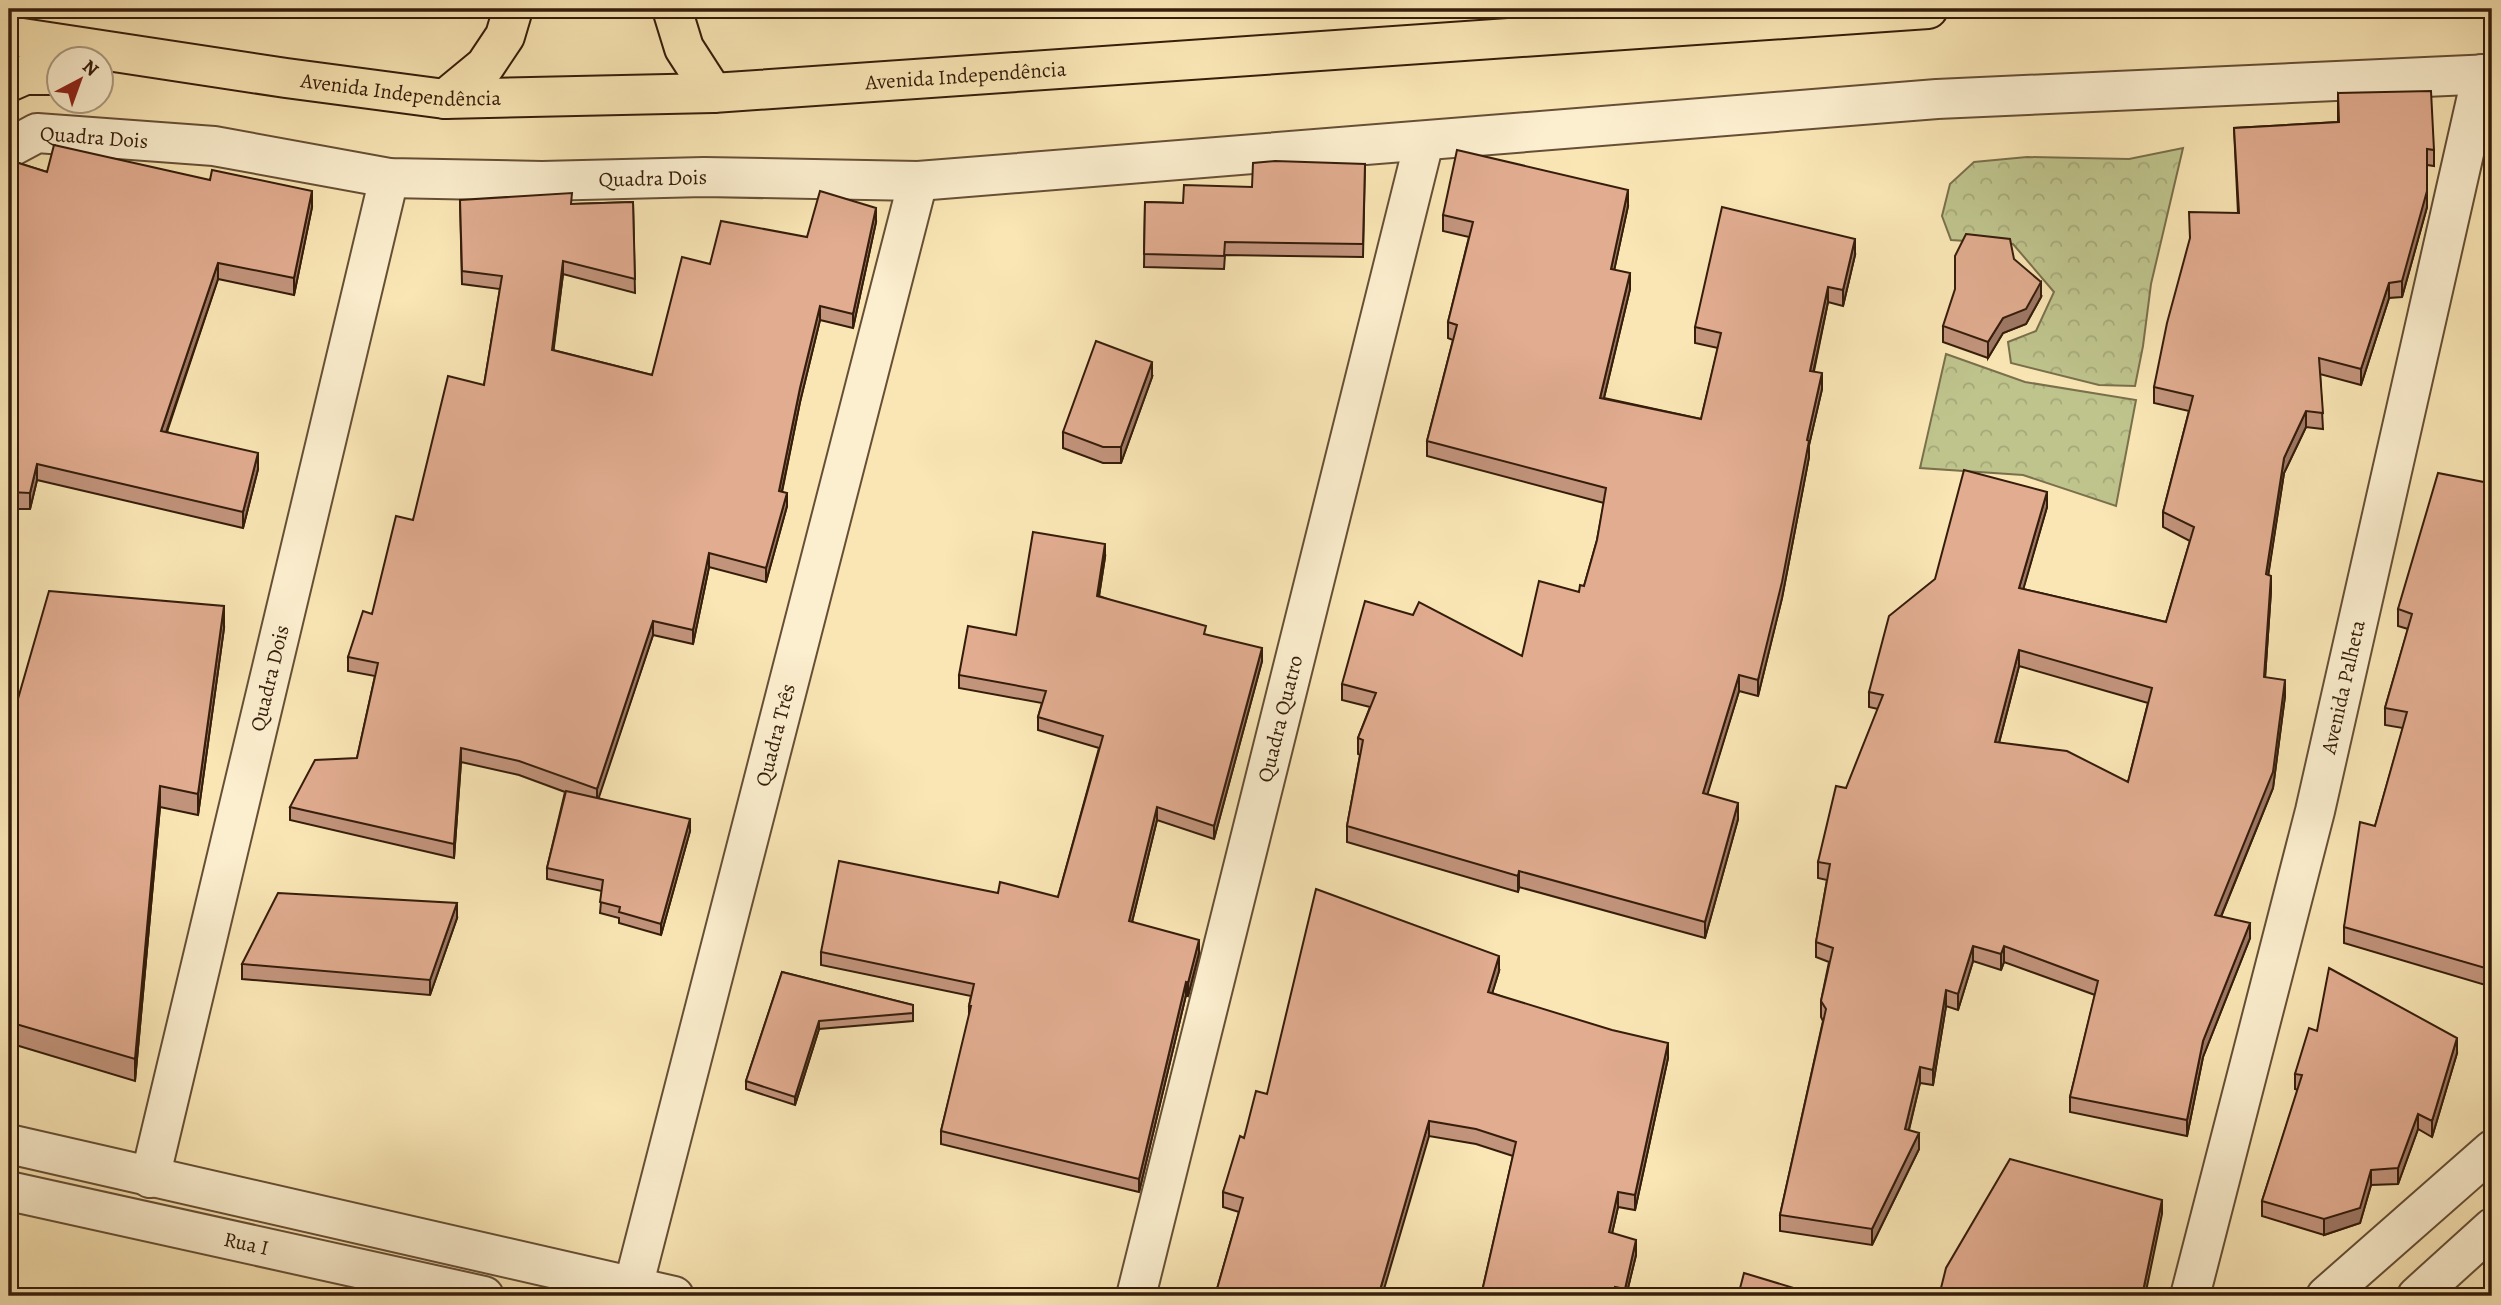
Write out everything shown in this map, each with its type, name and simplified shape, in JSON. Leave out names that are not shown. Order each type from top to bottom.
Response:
[{"type":"main road","points":[[445,99],[485,66],[506,36],[513,9]]},
{"type":"main road","points":[[672,9],[684,48],[713,93]]},
{"type":"main road","name":"Avenida Independência","points":[[9,36],[445,99],[713,93],[1928,9]]},
{"type":"main road","points":[[9,82],[26,75],[46,75]]},
{"type":"main road","points":[[116,75],[286,78]]},
{"type":"street","name":"Quadra Dois","points":[[9,148],[37,132],[214,146],[389,178],[542,181],[704,177],[918,181],[1937,99],[2487,74]]},
{"type":"street","name":"Avenida Palheta","points":[[2190,1296],[2315,811],[2487,74]]},
{"type":"street","name":"Quadra Quatro","points":[[1136,1296],[1424,142]]},
{"type":"street","name":"Quadra Dois","points":[[150,1178],[389,178]]},
{"type":"street","name":"Quadra Três","points":[[633,1287],[918,181]]},
{"type":"street","points":[[9,1144],[674,1296]]},
{"type":"street","points":[[2326,1296],[2492,1150]]},
{"type":"street","name":"Rua I","points":[[9,1191],[484,1296]]},
{"type":"street","points":[[2417,1296],[2492,1228]]},
{"type":"green space","points":[[2183,148],[2151,284],[2135,386],[2099,385],[2011,363],[2008,342],[2036,331],[2054,292],[2013,244],[1951,240],[1942,216],[1950,184],[1974,162],[2027,157],[2129,159]]},
{"type":"green space","points":[[1946,354],[2025,382],[2136,400],[2116,506],[2023,475],[1920,468]]},
{"type":"building","points":[[2431,91],[2434,150],[2427,149],[2427,191],[2402,281],[2389,283],[2361,369],[2319,358],[2323,413],[2306,411],[2284,458],[2266,574],[2271,576],[2264,677],[2285,680],[2273,772],[2215,915],[2250,923],[2203,1041],[2187,1120],[2070,1097],[2098,981],[2004,946],[2001,954],[1973,946],[1958,994],[1946,990],[1933,1070],[1920,1067],[1905,1129],[1919,1133],[1872,1229],[1780,1215],[1826,1009],[1821,1001],[1833,948],[1816,942],[1830,864],[1818,862],[1836,786],[1846,788],[1883,695],[1869,692],[1889,616],[1935,579],[1964,470],[2047,492],[2019,588],[2166,622],[2194,527],[2163,512],[2193,396],[2154,387],[2167,323],[2190,238],[2189,212],[2239,213],[2234,128],[2339,122],[2338,93]],"holes":[[[2019,650],[2152,688],[2128,782],[2067,751],[1995,742]]]},
{"type":"building","points":[[54,145],[210,180],[212,170],[312,191],[294,278],[218,263],[161,431],[258,453],[243,512],[37,464],[30,493],[9,492],[9,160],[47,172]]},
{"type":"building","points":[[1457,150],[1628,190],[1611,269],[1630,273],[1600,398],[1701,419],[1721,333],[1695,327],[1722,207],[1855,239],[1843,290],[1828,287],[1810,371],[1822,373],[1807,440],[1809,441],[1782,582],[1758,680],[1739,675],[1703,793],[1738,803],[1705,922],[1519,871],[1518,876],[1347,826],[1363,740],[1358,738],[1376,693],[1342,684],[1365,601],[1413,615],[1419,602],[1522,656],[1539,581],[1579,592],[1580,585],[1584,586],[1597,540],[1606,488],[1427,441],[1457,325],[1448,322],[1473,222],[1443,215]]},
{"type":"building","points":[[1275,161],[1365,164],[1363,244],[1225,242],[1224,256],[1144,254],[1145,202],[1183,203],[1184,185],[1252,187],[1253,163]]},
{"type":"building","points":[[820,191],[876,208],[853,314],[820,306],[779,491],[787,493],[766,568],[709,553],[693,630],[653,621],[597,789],[519,761],[461,748],[454,844],[290,807],[315,760],[357,758],[378,663],[348,657],[363,611],[372,614],[396,516],[413,520],[448,376],[484,385],[502,276],[462,271],[460,200],[572,193],[571,204],[633,202],[635,279],[563,261],[552,350],[652,375],[682,257],[710,264],[721,221],[807,237]]},
{"type":"building","points":[[1966,234],[2010,239],[2014,259],[2041,282],[2026,309],[2003,318],[1988,342],[1943,326],[1955,289],[1955,256]]},
{"type":"building","points":[[1096,341],[1152,362],[1121,447],[1103,447],[1063,432]]},
{"type":"building","points":[[2492,468],[2492,970],[2344,927],[2360,822],[2375,826],[2407,712],[2385,708],[2412,614],[2398,609],[2438,473],[2489,483]]},
{"type":"building","points":[[1033,532],[1105,544],[1097,596],[1206,626],[1204,634],[1262,648],[1214,826],[1157,807],[1129,921],[1199,940],[1188,983],[1186,982],[1139,1179],[941,1131],[974,984],[821,952],[839,861],[998,893],[1000,882],[1058,897],[1103,736],[1038,717],[1046,691],[959,675],[968,626],[1016,635]]},
{"type":"building","points":[[49,591],[224,606],[198,794],[160,786],[135,1059],[9,1022],[9,730]]},
{"type":"building","points":[[566,791],[690,819],[661,924],[619,912],[620,907],[600,902],[603,880],[547,868]]},
{"type":"building","points":[[1316,889],[1499,956],[1488,992],[1612,1030],[1668,1043],[1635,1195],[1618,1192],[1609,1232],[1636,1240],[1625,1289],[1615,1287],[1613,1296],[1481,1296],[1516,1142],[1476,1129],[1429,1121],[1380,1290],[1406,1296],[1215,1296],[1243,1198],[1223,1192],[1240,1136],[1244,1138],[1256,1091],[1267,1094]]},
{"type":"building","points":[[278,893],[457,903],[430,980],[242,964]]},
{"type":"building","points":[[2329,968],[2457,1038],[2432,1121],[2418,1114],[2398,1168],[2371,1170],[2360,1208],[2324,1219],[2262,1201],[2302,1075],[2295,1074],[2309,1028],[2317,1031]]},
{"type":"building","points":[[782,972],[913,1005],[913,1013],[819,1021],[795,1097],[746,1081]]},
{"type":"building","points":[[2010,1159],[2162,1200],[2142,1296],[1939,1296],[1946,1268]]},
{"type":"building","points":[[1744,1273],[1820,1296],[1738,1296]]}]
